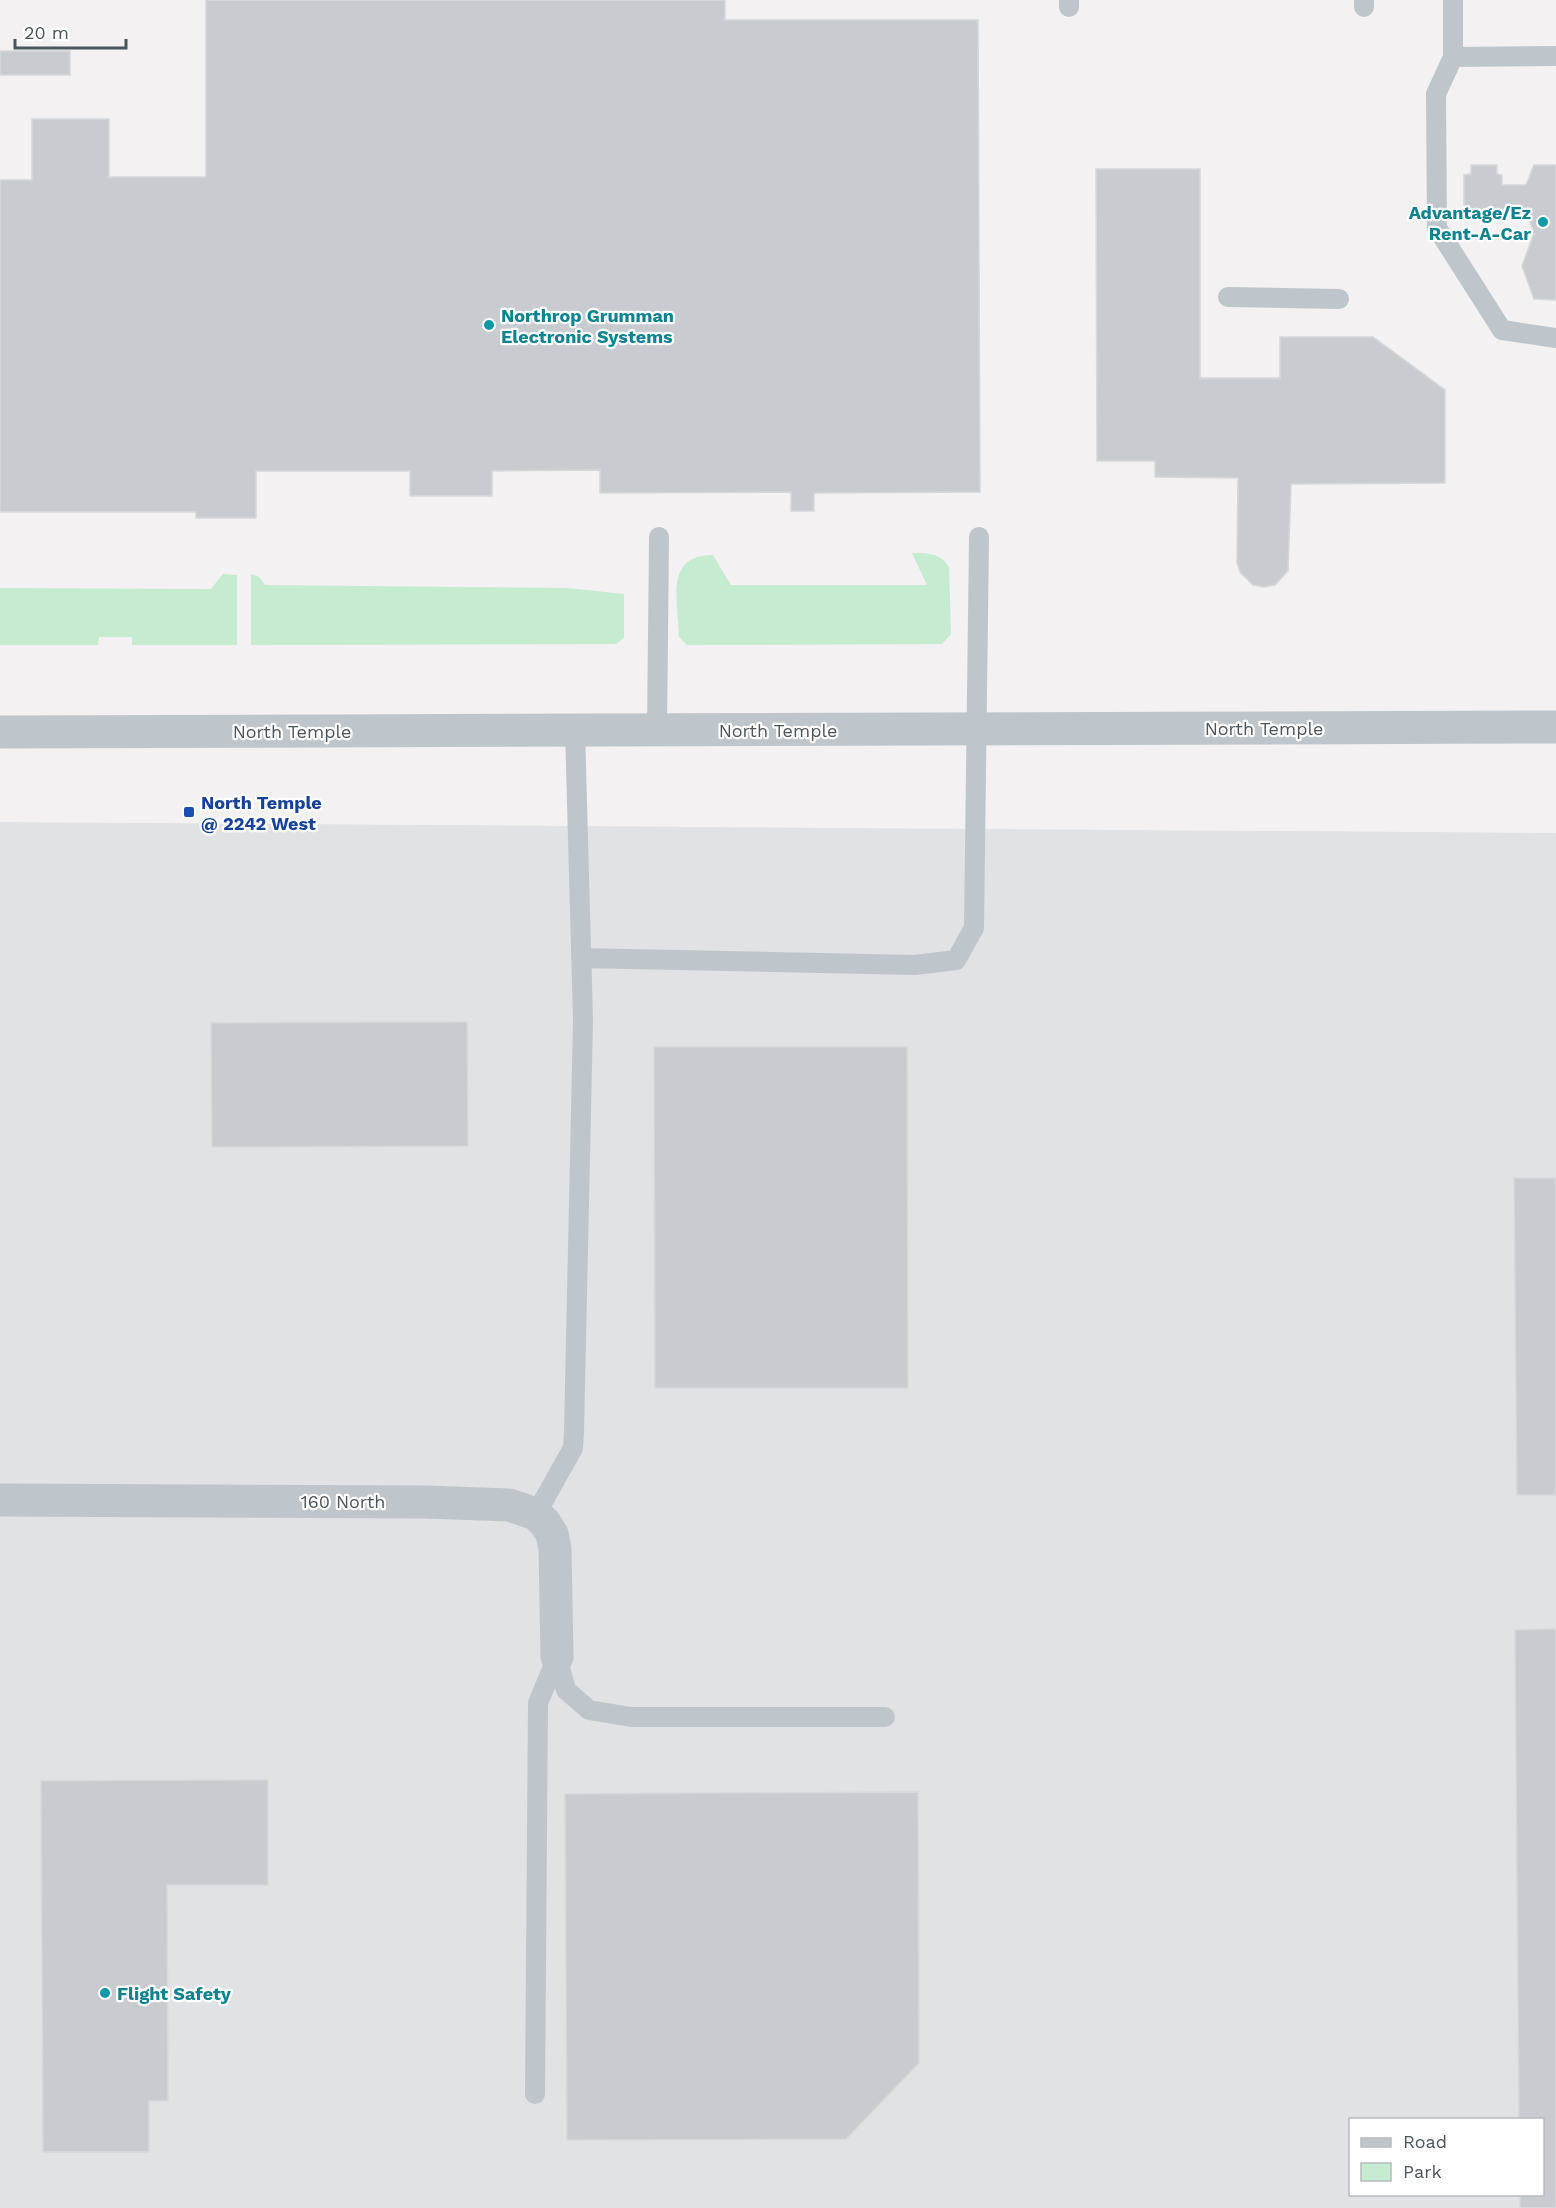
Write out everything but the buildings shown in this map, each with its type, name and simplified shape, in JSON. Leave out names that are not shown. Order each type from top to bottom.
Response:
[{"type":"street","name":"North Temple","points":[[0,732],[1556,727]]},
{"type":"street","name":"160 North","points":[[0,1500],[426,1502],[508,1505],[536,1514]]},
{"type":"street","points":[[536,1514],[552,1534],[555,1549],[557,1657]]},
{"type":"lane","points":[[1453,0],[1453,57],[1436,94],[1437,228],[1502,330],[1556,338]]},
{"type":"lane","points":[[1453,57],[1556,56]]},
{"type":"lane","points":[[1228,297],[1339,299]]},
{"type":"lane","points":[[657,730],[659,537]]},
{"type":"lane","points":[[581,958],[915,965],[956,960],[974,928],[979,537]]},
{"type":"lane","points":[[536,1514],[573,1448],[583,1048],[575,730]]},
{"type":"lane","points":[[557,1657],[566,1690],[589,1710],[631,1716],[885,1717]]},
{"type":"lane","points":[[535,2094],[538,1703],[557,1657]]},
{"type":"shaded area","points":[[0,822],[1556,833],[1556,2208],[0,2208]]},
{"type":"green space","points":[[912,553],[938,556],[949,567],[951,634],[942,644],[687,645],[679,637],[677,582],[680,571],[697,557],[713,555],[731,585],[927,585]]},
{"type":"green space","points":[[223,574],[237,575],[237,645],[132,645],[132,637],[99,637],[98,645],[0,645],[0,588],[211,589]]},
{"type":"green space","points":[[251,574],[259,577],[265,585],[567,588],[624,594],[624,638],[616,644],[251,645]]},
{"type":"place","name":"Advantage/Ez Rent-A-Car","points":[[1543,222]]},
{"type":"place","name":"Northrop Grumman Electronic Systems","points":[[489,325]]},
{"type":"place","name":"North Temple @ 2242 West","points":[[189,812]]},
{"type":"place","name":"Flight Safety","points":[[105,1993]]}]
